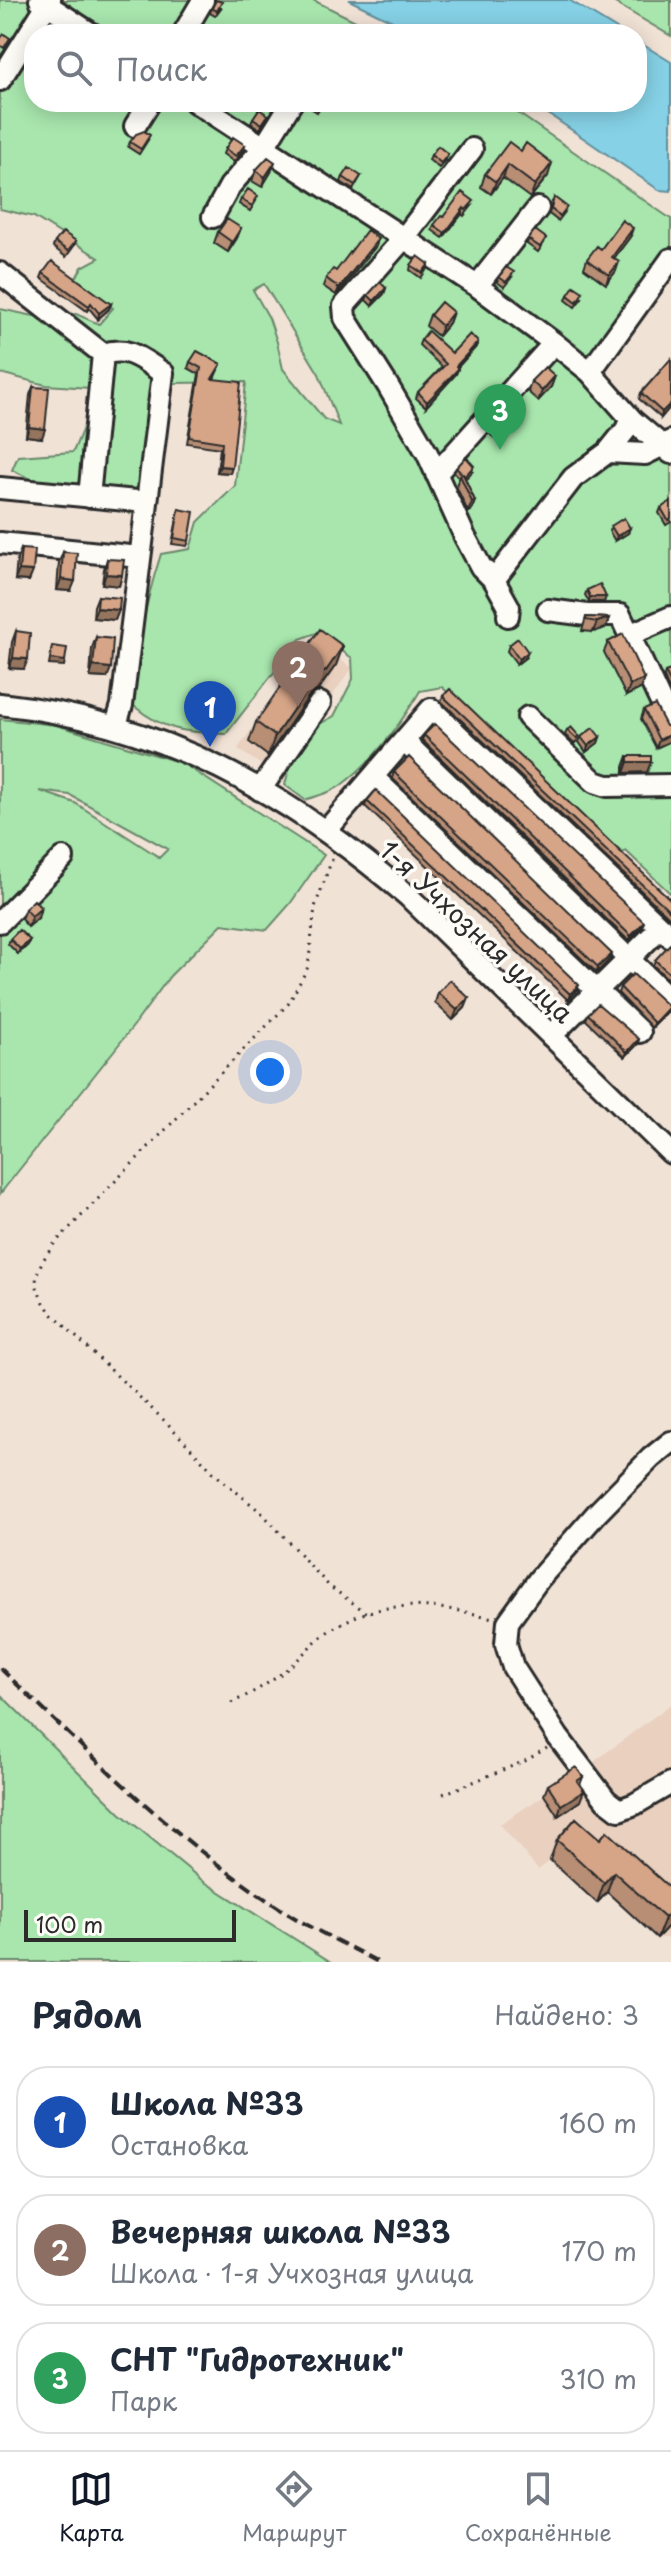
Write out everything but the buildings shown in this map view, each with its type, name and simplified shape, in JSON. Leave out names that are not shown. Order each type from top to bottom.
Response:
[{"type":"street","points":[[189,24],[203,0]]},
{"type":"street","points":[[33,24],[46,2],[78,24]]},
{"type":"street","points":[[0,80],[24,39]]},
{"type":"street","points":[[135,126],[144,112]]},
{"type":"street","points":[[210,112],[477,286],[590,372],[633,421],[669,447]]},
{"type":"street","points":[[213,217],[230,186],[264,147],[286,112]]},
{"type":"street","points":[[472,149],[404,238],[344,306],[345,318],[388,386],[436,474],[481,567],[494,580],[509,607],[508,616]]},
{"type":"street","points":[[477,286],[538,208]]},
{"type":"street","points":[[590,372],[671,259]]},
{"type":"street","points":[[5,276],[103,354]]},
{"type":"street","points":[[436,474],[554,343]]},
{"type":"street","points":[[103,354],[118,349],[131,352],[163,373],[122,705],[116,725]]},
{"type":"street","points":[[89,497],[103,354]]},
{"type":"street","points":[[494,580],[573,478],[608,452],[633,421]]},
{"type":"street","points":[[608,452],[645,454],[669,447]]},
{"type":"street","points":[[0,488],[147,502]]},
{"type":"street","points":[[0,543],[140,557]]},
{"type":"street","points":[[548,610],[620,615],[671,724]]},
{"type":"street","points":[[629,635],[671,617]]},
{"type":"street","points":[[260,790],[320,703]]},
{"type":"street","name":"1-я Учхозная улица","points":[[0,704],[116,725],[203,759],[333,836],[409,897],[671,1153]]},
{"type":"street","points":[[333,836],[373,777],[431,709],[666,932],[629,959],[551,1036]]},
{"type":"street","points":[[528,717],[595,782],[607,786],[671,785]]},
{"type":"street","points":[[404,741],[671,1000]]},
{"type":"street","points":[[373,777],[640,1032]]},
{"type":"street","points":[[0,922],[63,858]]},
{"type":"street","points":[[671,1442],[651,1458],[587,1524],[539,1579],[508,1622],[506,1644],[513,1667],[558,1737],[606,1800],[619,1810],[671,1783]]},
{"type":"path","points":[[333,836],[315,907],[308,967],[289,1003],[54,1244],[40,1264],[34,1280],[39,1296],[51,1313],[170,1426],[215,1474],[263,1514],[329,1586],[367,1613]]},
{"type":"path","points":[[231,1703],[273,1681],[317,1641],[348,1619],[384,1607],[416,1605],[462,1611],[508,1622]]},
{"type":"path","points":[[443,1794],[525,1761],[543,1751],[558,1737]]},
{"type":"shaded area","points":[[312,640],[352,668],[327,703],[331,710],[297,760],[288,761],[277,776],[238,749]]},
{"type":"shaded area","points":[[671,1704],[671,1938],[657,1938],[607,1892],[597,1903],[550,1861],[538,1870],[500,1824],[583,1770]]},
{"type":"green space","points":[[0,0],[313,0],[362,24],[24,24],[24,112],[516,112],[671,219],[671,267],[585,384],[653,454],[671,446],[671,894],[626,851],[620,854],[442,687],[420,691],[385,742],[364,766],[340,786],[305,800],[285,785],[293,753],[309,730],[334,716],[353,679],[352,658],[316,633],[300,639],[226,734],[166,726],[134,706],[142,629],[161,554],[190,549],[198,522],[235,486],[246,382],[173,383],[146,404],[146,459],[130,514],[101,489],[35,481],[12,470],[18,456],[73,452],[86,421],[90,388],[46,385],[0,373],[0,309],[34,316],[76,314],[99,324],[113,308],[76,278],[82,267],[99,258],[34,217],[0,209]],"holes":[[[264,284],[319,374],[339,425],[324,419],[283,369],[269,318],[253,290]]]},
{"type":"green space","points":[[610,0],[671,0],[671,36]]},
{"type":"green space","points":[[0,719],[56,725],[182,763],[324,855],[290,904],[267,930],[222,924],[170,976],[0,1194]],"holes":[[[40,791],[70,795],[168,849],[158,859],[75,803]]]},
{"type":"green space","points":[[0,1694],[120,1813],[203,1881],[331,1962],[0,1962]]},
{"type":"water","points":[[349,0],[569,0],[609,24],[398,24]]},
{"type":"water","points":[[647,47],[671,62],[671,191],[659,190],[546,112],[647,112]]},
{"type":"railway","points":[[0,1668],[138,1798],[210,1858],[287,1913],[378,1962]]},
{"type":"place","name":"СНТ \"Гидротехник\"","points":[[500,450]]},
{"type":"place","name":"Вечерняя школа №33","points":[[298,707]]},
{"type":"place","name":"Школа №33","points":[[210,747]]}]
